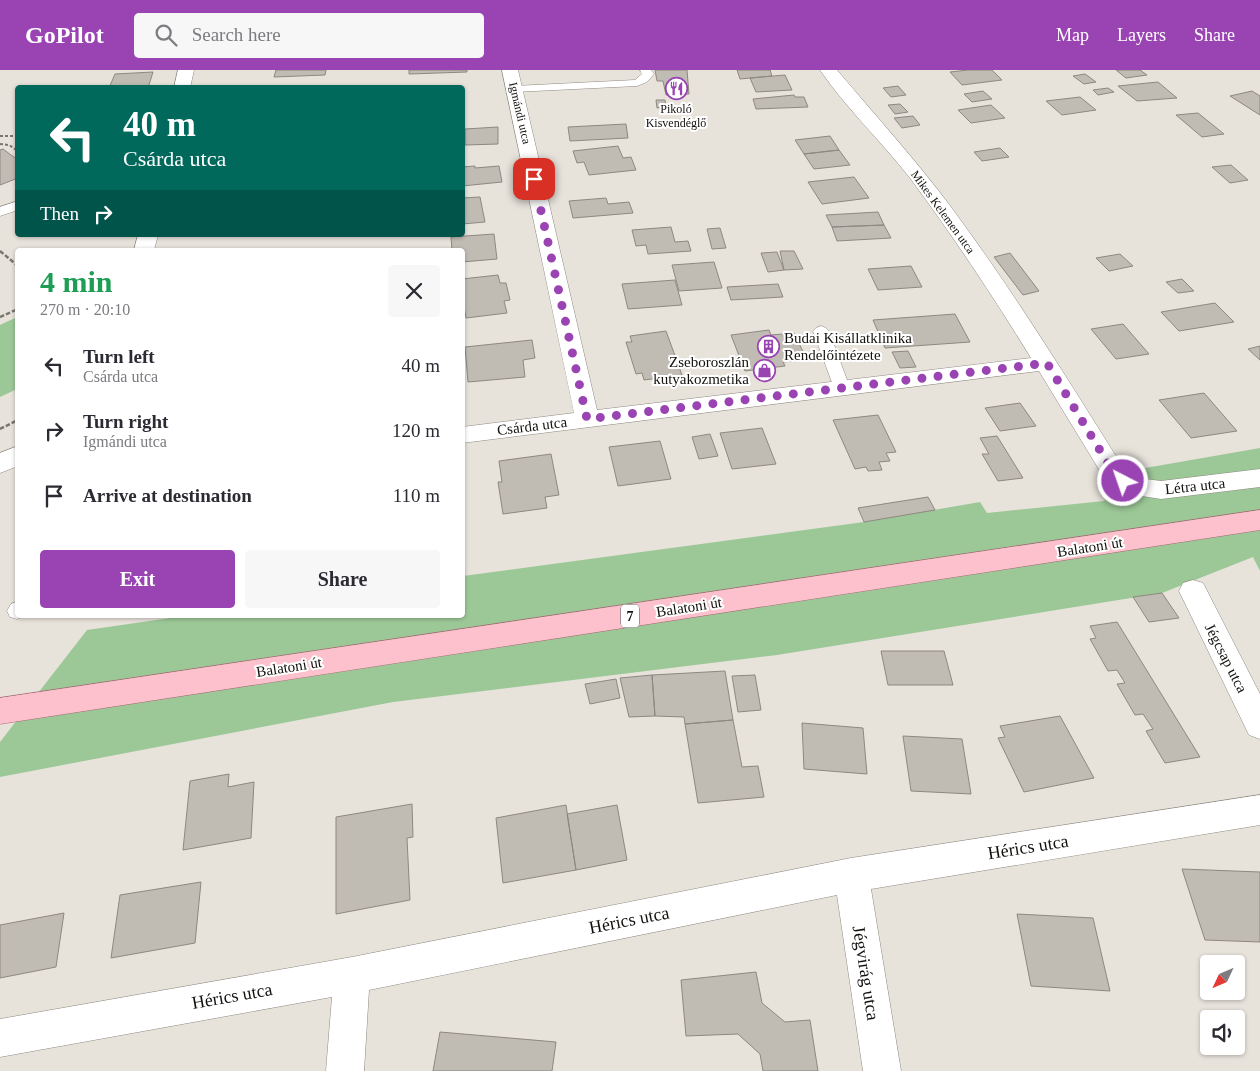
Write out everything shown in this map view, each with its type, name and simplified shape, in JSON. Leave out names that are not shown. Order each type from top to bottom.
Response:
[{"type":"main road","name":"Balatoni út","points":[[0,711],[1260,520]]},
{"type":"street","points":[[183,85],[186,70]]},
{"type":"street","name":"Mikes Kelemen utca","points":[[828,70],[916,174],[966,242],[1047,363]]},
{"type":"street","name":"Igmándi utca","points":[[512,80],[587,419]]},
{"type":"street","name":"Csárda utca","points":[[465,435],[1047,363]]},
{"type":"street","name":"Létra utca","points":[[1047,363],[1115,475],[1132,486],[1161,490],[1260,478]]},
{"type":"street","points":[[0,464],[15,456]]},
{"type":"street","name":"Jégcsap utca","points":[[1193,591],[1260,724]]},
{"type":"street","name":"Hérics utca","points":[[0,1038],[352,975],[851,875],[1260,810]]},
{"type":"street","name":"Jégvirág utca","points":[[851,875],[882,1071]]},
{"type":"street","points":[[346,1071],[352,975]]},
{"type":"lane","points":[[512,80],[638,83],[648,74],[646,70]]},
{"type":"lane","points":[[0,212],[15,206]]},
{"type":"lane","points":[[821,331],[842,388]]},
{"type":"path","points":[[0,136],[15,136]]},
{"type":"path","points":[[0,144],[9,145],[15,149]]},
{"type":"path","points":[[0,251],[15,264]]},
{"type":"path","points":[[0,317],[15,310]]},
{"type":"path","points":[[0,429],[15,422]]},
{"type":"green space","points":[[15,318],[15,390],[0,397],[0,325]]},
{"type":"green space","points":[[1260,448],[1260,571],[1253,557],[1162,593],[777,655],[393,702],[0,777],[0,742],[87,630],[170,618],[465,618],[465,576],[864,522],[980,502],[987,513],[1104,501],[1128,471]]},
{"type":"building","points":[[276,70],[326,70],[325,75],[274,77]]},
{"type":"building","points":[[409,70],[467,70],[467,72],[409,74]]},
{"type":"building","name":"Pikoló Kisvendéglő","points":[[655,70],[687,70],[689,94],[666,95],[663,81],[657,81]]},
{"type":"building","points":[[737,70],[770,70],[772,76],[740,79]]},
{"type":"building","points":[[992,70],[1002,80],[962,85],[950,72]]},
{"type":"building","points":[[1116,70],[1140,70],[1147,75],[1126,78]]},
{"type":"building","points":[[153,72],[149,85],[110,85],[115,74]]},
{"type":"building","points":[[1085,74],[1096,82],[1084,84],[1073,76]]},
{"type":"building","points":[[785,75],[792,90],[756,92],[750,78]]},
{"type":"building","points":[[1158,82],[1177,98],[1137,101],[1118,86]]},
{"type":"building","points":[[898,86],[906,95],[891,97],[883,88]]},
{"type":"building","points":[[1108,88],[1114,92],[1098,95],[1093,90]]},
{"type":"building","points":[[983,91],[992,99],[972,102],[964,94]]},
{"type":"building","points":[[1252,91],[1260,96],[1260,115],[1230,96]]},
{"type":"building","points":[[794,95],[795,97],[804,97],[808,107],[756,109],[753,99]]},
{"type":"building","points":[[1080,97],[1096,110],[1062,115],[1046,101]]},
{"type":"building","points":[[656,100],[665,100],[666,107],[657,108]]},
{"type":"building","points":[[900,104],[908,112],[895,114],[888,105]]},
{"type":"building","points":[[991,105],[1005,118],[971,123],[958,110]]},
{"type":"building","points":[[1198,113],[1224,134],[1202,137],[1176,115]]},
{"type":"building","points":[[913,116],[920,125],[902,128],[894,118]]},
{"type":"building","points":[[626,124],[628,138],[570,141],[568,127]]},
{"type":"building","points":[[498,127],[498,144],[465,145],[465,129]]},
{"type":"building","points":[[830,136],[839,150],[804,154],[795,140]]},
{"type":"building","points":[[618,146],[623,158],[631,157],[636,170],[589,175],[584,162],[577,163],[573,151]]},
{"type":"building","points":[[1000,148],[1009,157],[982,161],[974,152]]},
{"type":"building","points":[[3,149],[15,158],[15,179],[0,185],[0,150]]},
{"type":"building","points":[[839,150],[850,165],[814,169],[804,154]]},
{"type":"building","points":[[1231,165],[1248,180],[1230,183],[1212,167]]},
{"type":"building","points":[[499,166],[502,182],[465,186],[465,167]]},
{"type":"building","points":[[854,177],[869,198],[822,204],[808,182]]},
{"type":"building","points":[[480,197],[485,222],[465,224],[465,198]]},
{"type":"building","points":[[606,198],[608,204],[629,202],[633,213],[573,218],[569,201]]},
{"type":"building","points":[[878,212],[884,225],[832,227],[826,215]]},
{"type":"building","points":[[884,225],[891,238],[837,241],[832,227]]},
{"type":"building","points":[[671,227],[675,242],[688,241],[691,251],[648,254],[646,245],[636,246],[632,230]]},
{"type":"building","points":[[720,228],[726,248],[712,249],[707,229]]},
{"type":"building","points":[[494,234],[497,259],[465,262],[465,248],[452,248],[451,237]]},
{"type":"building","points":[[780,251],[794,251],[803,269],[784,270]]},
{"type":"building","points":[[777,252],[784,270],[768,272],[761,253]]},
{"type":"building","points":[[1010,253],[1039,291],[1023,295],[994,257]]},
{"type":"building","points":[[1120,254],[1133,266],[1109,271],[1096,258]]},
{"type":"building","points":[[714,262],[722,288],[679,291],[672,265]]},
{"type":"building","points":[[911,266],[922,287],[878,290],[868,269]]},
{"type":"building","points":[[498,275],[500,283],[506,283],[510,300],[504,301],[507,313],[466,318],[465,279]]},
{"type":"building","points":[[1182,279],[1194,291],[1178,293],[1166,282]]},
{"type":"building","points":[[675,280],[682,305],[628,309],[622,284]]},
{"type":"building","points":[[778,284],[783,297],[731,300],[727,287]]},
{"type":"building","points":[[1215,303],[1234,322],[1179,331],[1161,312]]},
{"type":"building","points":[[955,314],[970,342],[885,348],[873,320]]},
{"type":"building","points":[[1123,324],[1149,354],[1116,359],[1091,329]]},
{"type":"building","name":"Budai Kisállatklinika Rendelőintézete","points":[[769,330],[771,335],[794,333],[807,360],[783,362],[785,366],[745,371],[731,335]]},
{"type":"building","points":[[666,331],[682,375],[644,380],[642,373],[636,374],[626,342],[632,342],[630,336]]},
{"type":"building","points":[[532,340],[535,358],[523,360],[525,377],[468,382],[465,347]]},
{"type":"building","points":[[1260,346],[1260,360],[1248,349]]},
{"type":"building","points":[[908,351],[916,367],[900,368],[892,352]]},
{"type":"building","points":[[1204,393],[1237,431],[1191,438],[1159,400]]},
{"type":"building","points":[[1020,403],[1036,426],[1000,431],[985,408]]},
{"type":"building","points":[[878,415],[896,452],[886,453],[890,461],[879,462],[882,470],[868,471],[866,467],[855,469],[833,420]]},
{"type":"building","points":[[762,428],[776,464],[732,469],[720,433]]},
{"type":"building","points":[[710,434],[718,456],[699,459],[692,437]]},
{"type":"building","points":[[997,436],[1023,478],[998,481],[982,454],[989,454],[980,438]]},
{"type":"building","points":[[660,441],[671,479],[618,486],[609,447]]},
{"type":"building","points":[[551,454],[559,495],[545,497],[547,508],[503,514],[498,482],[502,482],[499,461]]},
{"type":"building","points":[[928,497],[935,510],[864,522],[858,508]]},
{"type":"building","points":[[1162,593],[1179,618],[1149,622],[1133,597]]},
{"type":"building","points":[[1117,622],[1200,757],[1165,763],[1146,731],[1153,729],[1143,714],[1135,715],[1117,684],[1125,683],[1117,670],[1108,671],[1090,639],[1096,638],[1090,626]]},
{"type":"building","points":[[881,651],[944,651],[953,685],[888,685]]},
{"type":"building","points":[[725,671],[733,720],[685,724],[684,717],[655,716],[652,675]]},
{"type":"building","points":[[652,675],[655,716],[629,717],[620,678]]},
{"type":"building","points":[[755,675],[761,710],[738,712],[732,676]]},
{"type":"building","points":[[616,679],[620,698],[590,704],[585,684]]},
{"type":"building","points":[[1060,716],[1094,778],[1024,792],[998,738],[1005,737],[1000,726]]},
{"type":"building","points":[[733,720],[742,767],[758,766],[764,797],[698,803],[685,724]]},
{"type":"building","points":[[802,723],[863,728],[867,774],[804,769]]},
{"type":"building","points":[[903,736],[962,739],[971,794],[911,791]]},
{"type":"building","points":[[229,774],[228,787],[254,782],[251,838],[183,850],[190,781]]},
{"type":"building","points":[[412,804],[413,837],[407,838],[410,900],[336,914],[336,817]]},
{"type":"building","points":[[566,805],[576,870],[503,883],[496,818]]},
{"type":"building","points":[[617,805],[627,860],[576,870],[567,814]]},
{"type":"building","points":[[1182,869],[1260,872],[1260,942],[1205,940]]},
{"type":"building","points":[[201,882],[195,943],[111,958],[120,895]]},
{"type":"building","points":[[64,913],[56,967],[0,978],[0,925]]},
{"type":"building","points":[[1017,914],[1093,918],[1110,991],[1031,986]]},
{"type":"building","points":[[756,972],[762,1003],[785,1022],[810,1020],[818,1071],[763,1071],[760,1054],[738,1034],[686,1036],[681,980]]},
{"type":"building","points":[[440,1032],[556,1042],[552,1071],[433,1071]]},
{"type":"place","name":"Pikoló Kisvendéglő","points":[[676,88]]},
{"type":"place","name":"Budai Kisállatklinika Rendelőintézete","points":[[768,347]]},
{"type":"place","name":"Zseboroszlán kutyakozmetika","points":[[765,371]]},
{"type":"route","points":[[534,179],[587,419],[1047,363],[1115,475],[1123,481]]}]
